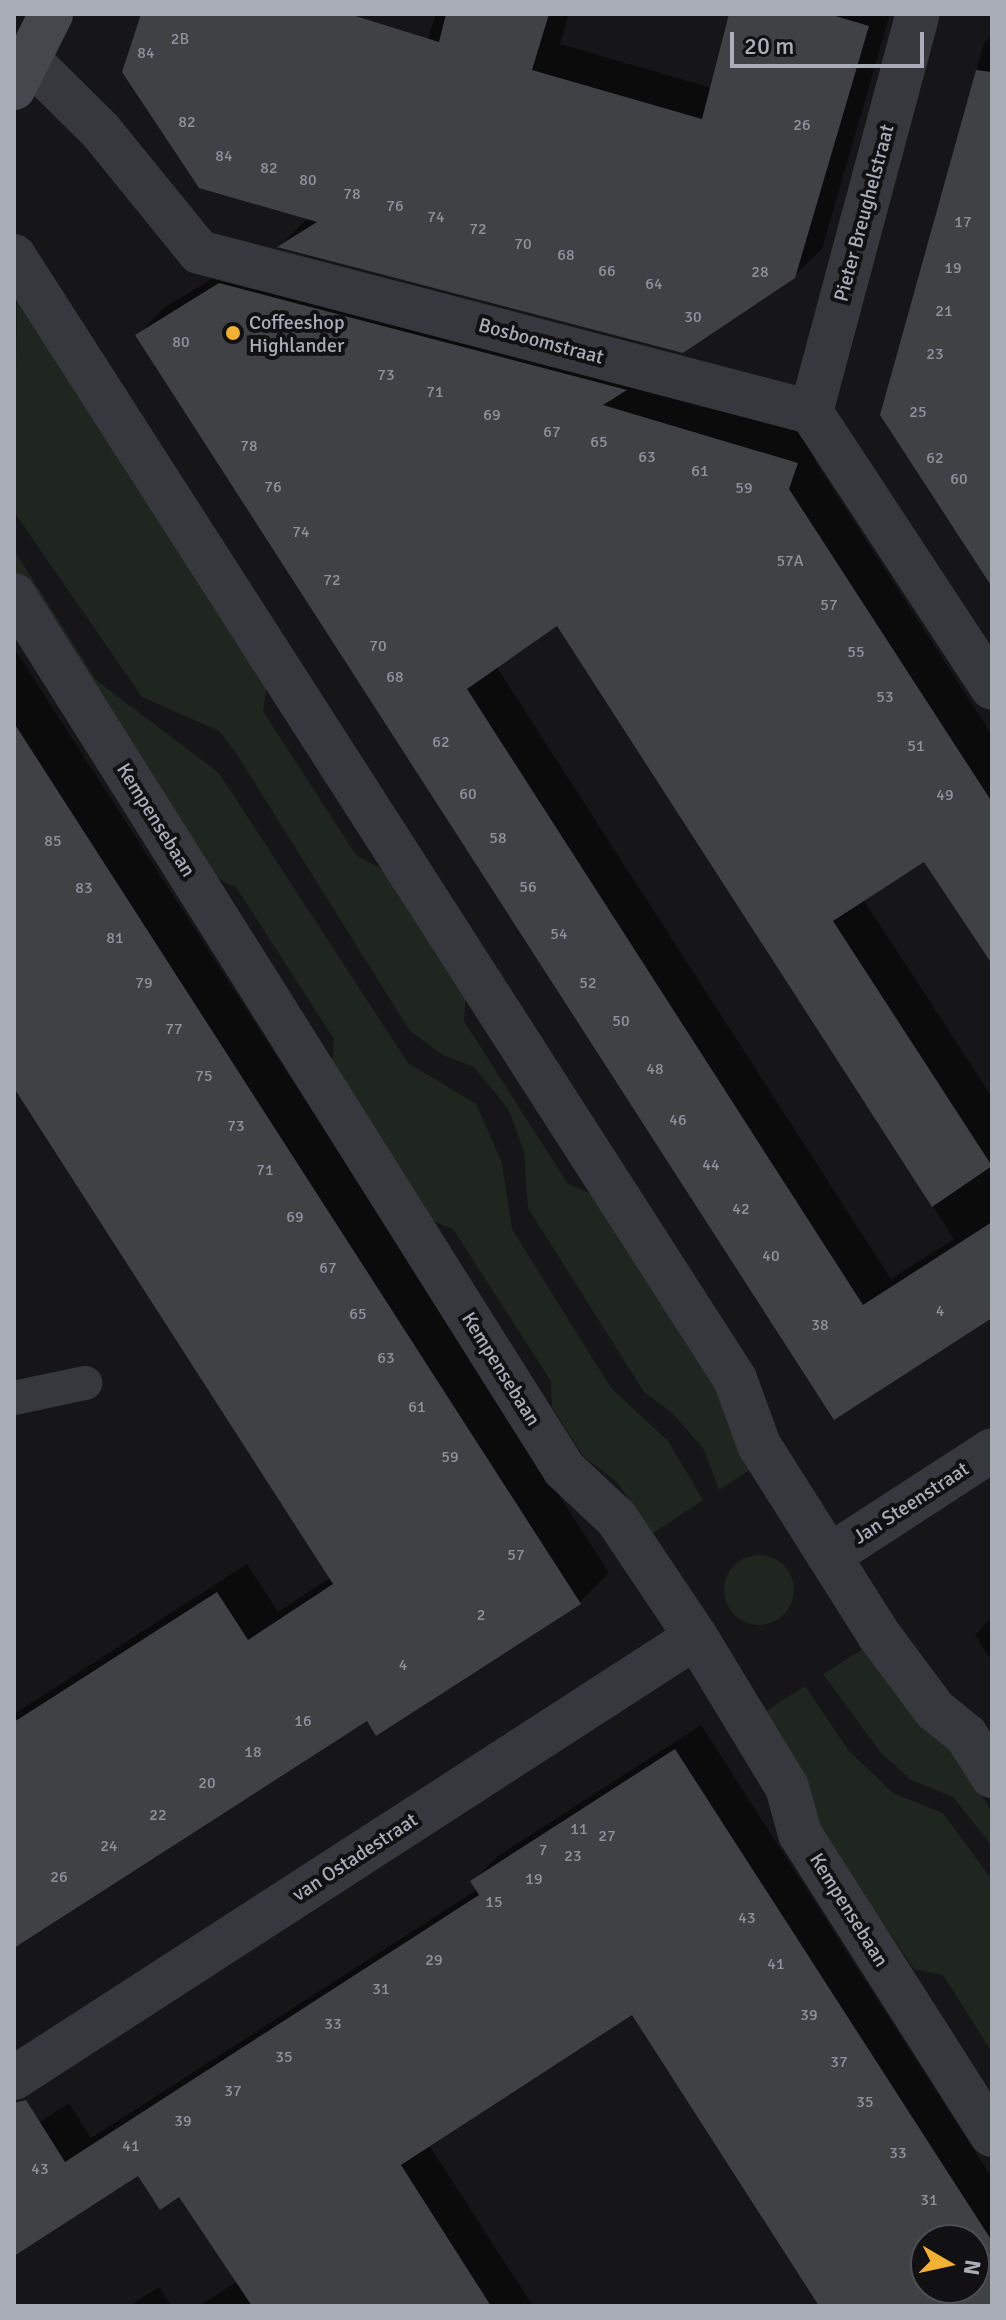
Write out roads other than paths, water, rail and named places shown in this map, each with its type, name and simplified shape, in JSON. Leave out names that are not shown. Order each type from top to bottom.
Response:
[{"type":"street","points":[[22,75],[51,14]]},
{"type":"street","name":"Pieter Breughelstraat","points":[[811,412],[918,14]]},
{"type":"street","name":"Bosboomstraat","points":[[22,75],[100,130],[199,252],[811,412]]},
{"type":"street","points":[[14,256],[735,1379],[759,1445],[879,1635],[935,1710],[966,1735],[992,1776]]},
{"type":"street","points":[[811,412],[992,688]]},
{"type":"street","name":"Kempensebaan","points":[[14,595],[564,1469],[617,1519],[696,1637],[787,1787],[800,1834],[992,2135]]},
{"type":"street","name":"Jan Steenstraat","points":[[829,1556],[992,1450]]},
{"type":"street","name":"van Ostadestraat","points":[[14,2078],[696,1637]]},
{"type":"lane","points":[[14,1398],[85,1383]]},
{"type":"place","name":"Coffeeshop Highlander","points":[[233,333]]}]
